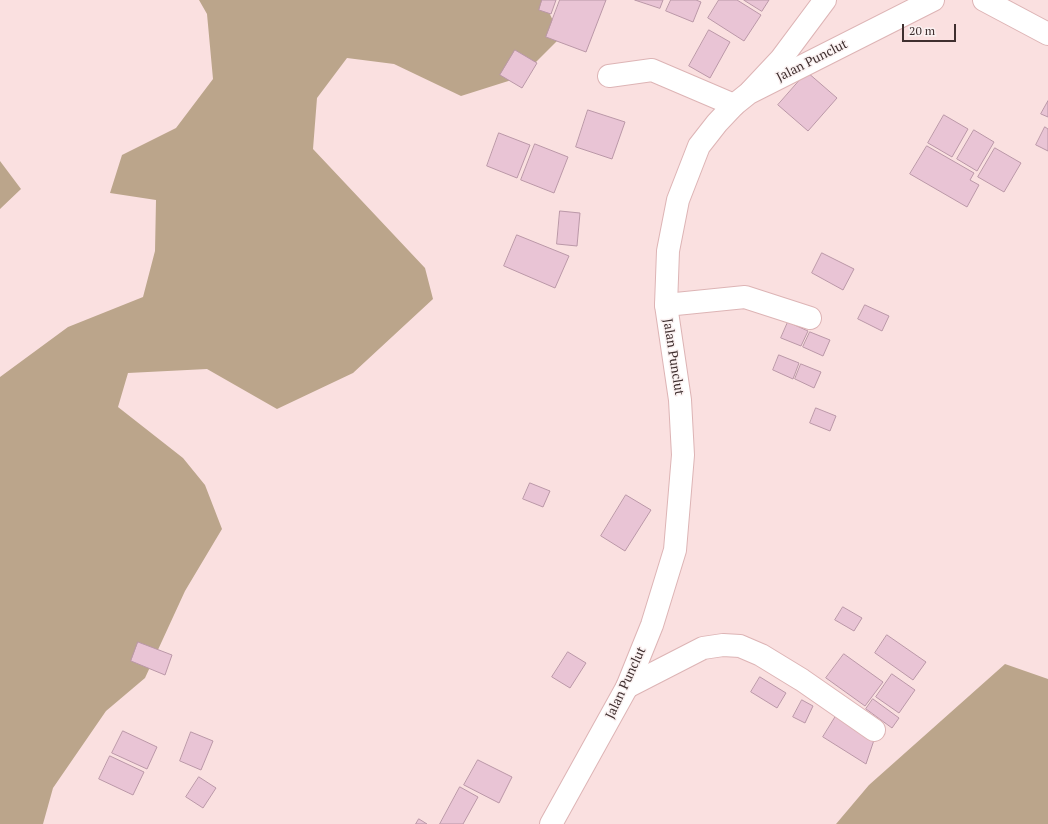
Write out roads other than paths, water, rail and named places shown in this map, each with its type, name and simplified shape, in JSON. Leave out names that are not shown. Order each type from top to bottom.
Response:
[{"type":"main road","points":[[608,76],[652,70],[741,99],[781,59],[825,0]]},
{"type":"main road","name":"Jalan Punclut","points":[[551,824],[627,687],[652,625],[675,550],[683,455],[680,400],[666,305],[668,251],[678,200],[699,146],[741,99],[933,0]]},
{"type":"main road","points":[[984,0],[1048,34]]},
{"type":"main road","points":[[666,305],[745,297],[810,318]]},
{"type":"main road","points":[[627,687],[703,648],[723,645],[740,646],[761,655],[802,680],[874,730]]}]
